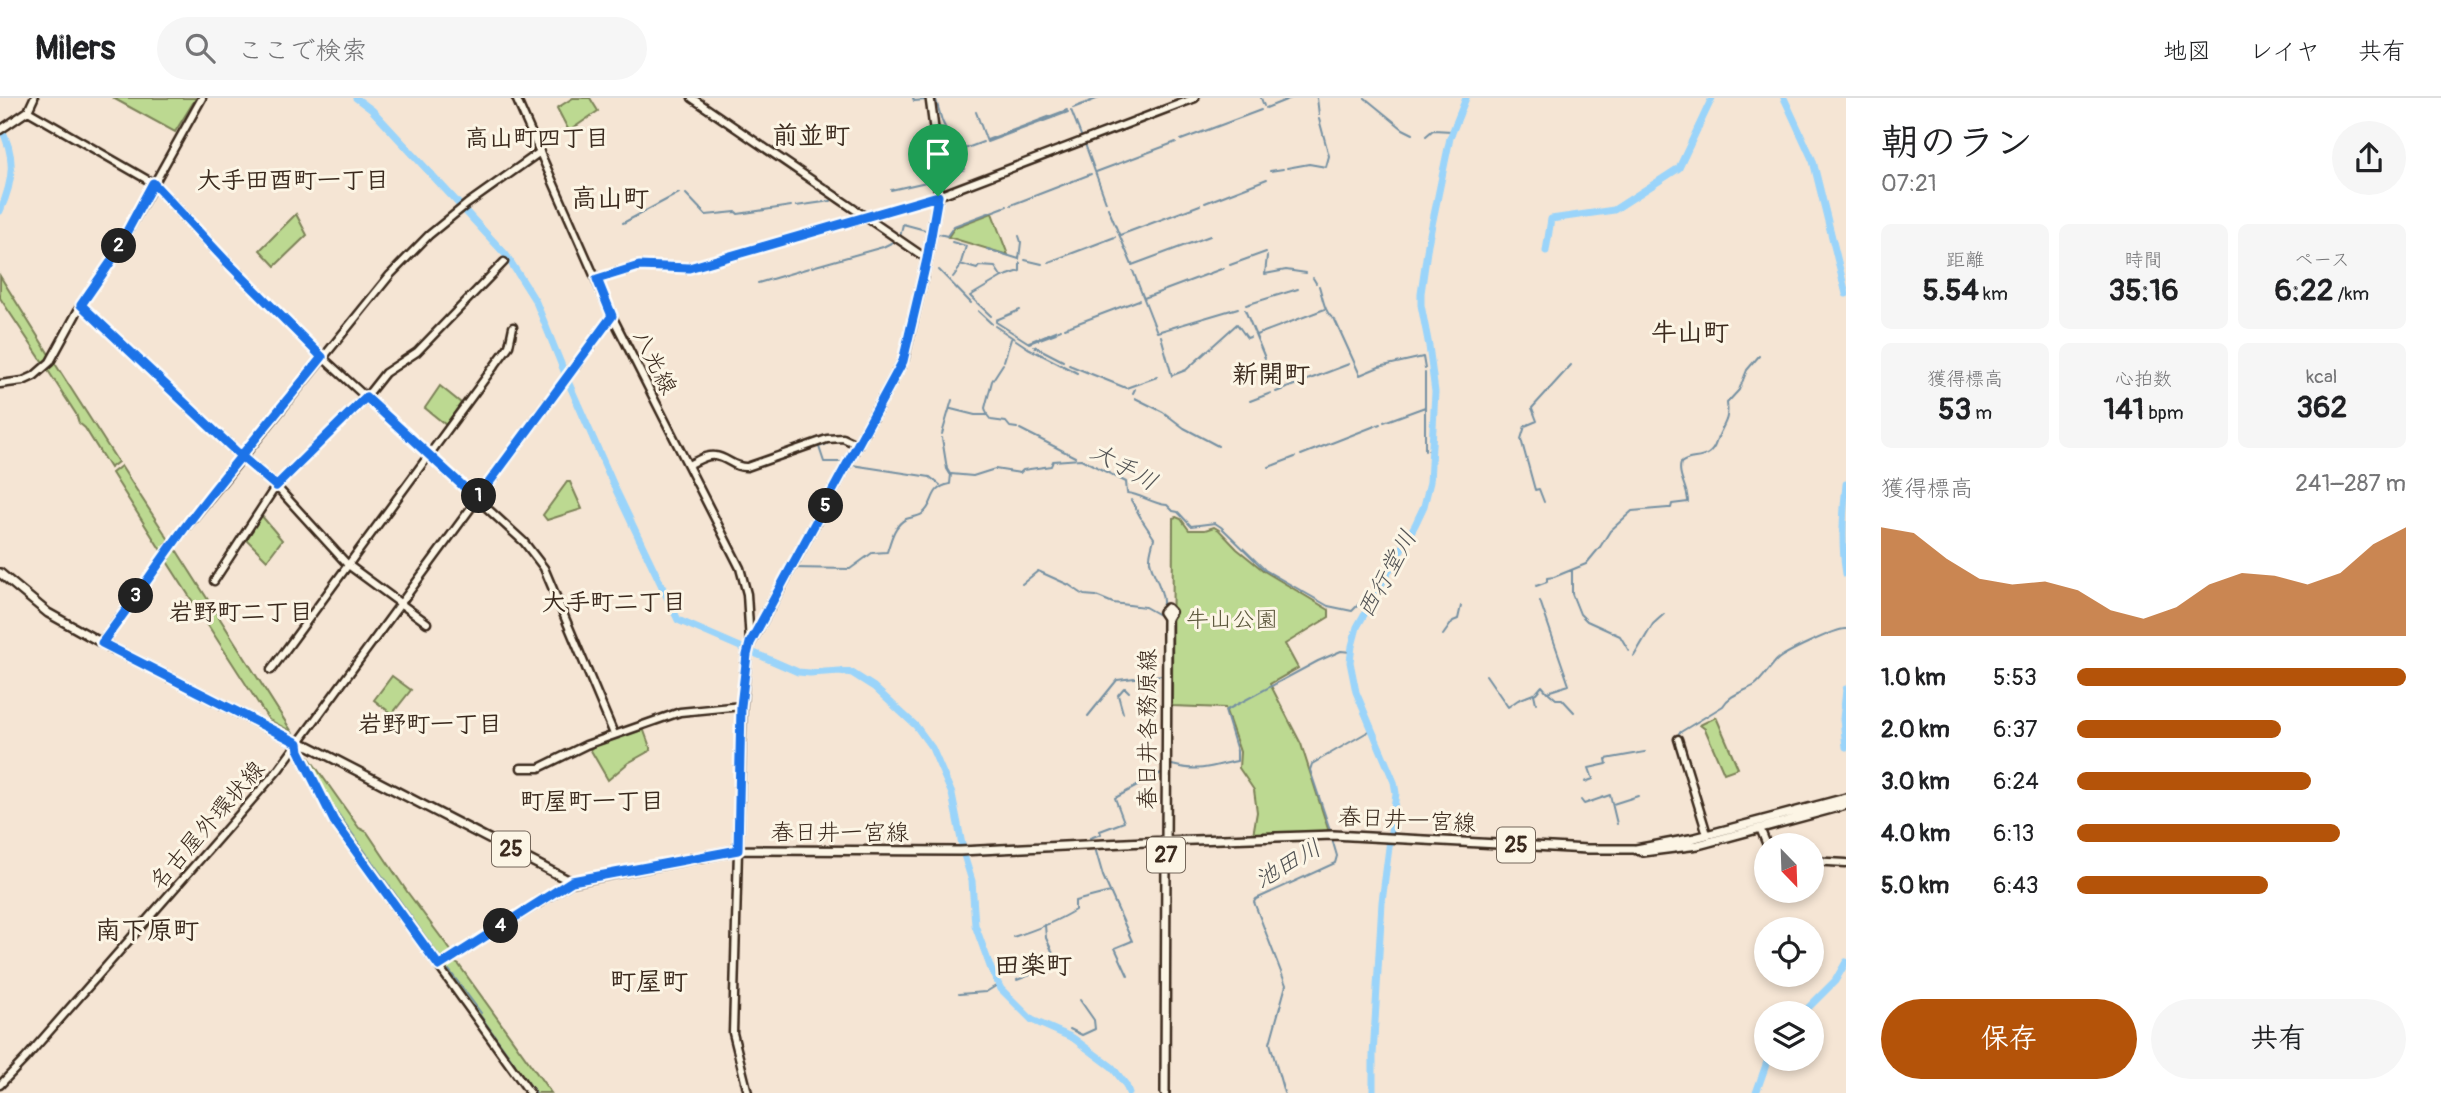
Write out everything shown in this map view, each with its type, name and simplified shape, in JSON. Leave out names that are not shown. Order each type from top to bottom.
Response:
[{"type":"main road","points":[[738,850],[741,706],[750,643],[903,361],[927,259],[938,196],[939,166],[930,98]]},
{"type":"main road","name":"25","points":[[0,573],[48,613],[102,643],[572,881]]},
{"type":"main road","name":"春日井各務原線","points":[[1165,1093],[1167,618]]},
{"type":"main road","name":"春日井一宮線","points":[[572,881],[738,850],[963,851],[1330,835],[1587,849],[1634,849],[1707,834],[1846,798]]},
{"type":"main road","name":"春日井一宮線","points":[[1634,849],[1643,852],[1684,848],[1846,805]]},
{"type":"street","points":[[0,130],[27,111],[34,98]]},
{"type":"street","points":[[0,384],[23,381],[43,369],[54,356],[81,305],[110,263],[202,98]]},
{"type":"street","name":"八光線","points":[[516,98],[612,316],[740,568],[747,594],[750,643]]},
{"type":"street","points":[[692,98],[927,259]]},
{"type":"street","points":[[597,279],[639,266],[689,268],[938,196],[1195,98]]},
{"type":"street","points":[[27,111],[153,183],[322,357],[524,542],[544,568],[614,734]]},
{"type":"street","points":[[102,643],[182,532],[390,275],[429,235],[540,152]]},
{"type":"street","points":[[214,582],[276,486],[366,397],[385,373],[417,352],[504,262]]},
{"type":"street","points":[[81,305],[276,486],[347,564],[427,623]]},
{"type":"street","name":"名古屋外環状線","points":[[0,1085],[164,901],[298,743],[612,316]]},
{"type":"street","points":[[271,670],[509,346],[513,327]]},
{"type":"street","points":[[688,465],[707,456],[715,456],[738,467],[747,467],[827,439],[843,438],[858,446]]},
{"type":"street","points":[[521,768],[539,768],[614,734],[680,712],[741,706]]},
{"type":"street","points":[[1678,739],[1707,834]]},
{"type":"street","points":[[298,743],[299,751],[334,821],[530,1093]]},
{"type":"street","points":[[1760,828],[1762,833]]},
{"type":"street","points":[[738,850],[733,1033],[748,1093]]},
{"type":"street","points":[[1824,862],[1846,863]]},
{"type":"street","points":[[439,966],[572,881]]},
{"type":"green space","points":[[113,98],[196,98],[175,132]]},
{"type":"green space","points":[[573,98],[590,98],[598,111],[569,131],[557,108]]},
{"type":"green space","points":[[992,213],[1008,255],[948,237],[955,227]]},
{"type":"green space","points":[[296,214],[307,235],[275,266],[260,250]]},
{"type":"green space","points":[[0,276],[50,356],[44,364],[0,298]]},
{"type":"green space","points":[[54,362],[118,462],[110,468],[47,369]]},
{"type":"green space","points":[[440,386],[461,403],[446,425],[425,408]]},
{"type":"green space","points":[[121,466],[169,540],[162,552],[112,473]]},
{"type":"green space","points":[[567,482],[570,482],[582,509],[547,520],[543,515]]},
{"type":"green space","points":[[261,515],[282,540],[267,560],[245,538]]},
{"type":"green space","name":"牛山公園","points":[[1173,518],[1181,519],[1189,530],[1214,527],[1219,530],[1264,571],[1329,610],[1329,617],[1285,644],[1298,668],[1270,684],[1301,744],[1329,832],[1253,835],[1257,812],[1254,790],[1239,768],[1240,752],[1225,708],[1172,706]]},
{"type":"green space","points":[[175,548],[292,732],[269,720],[166,560]]},
{"type":"green space","points":[[392,676],[411,690],[392,714],[374,700]]},
{"type":"green space","points":[[1716,717],[1738,768],[1724,773],[1705,729],[1700,725]]},
{"type":"green space","points":[[643,728],[651,750],[628,763],[608,780],[589,747]]},
{"type":"green space","points":[[308,756],[359,828],[367,832],[452,952],[439,961],[334,818],[305,758]]},
{"type":"green space","points":[[454,962],[459,965],[551,1093],[533,1093],[445,971],[444,968]]},
{"type":"waterway","points":[[356,98],[372,110],[506,255],[536,302],[615,488],[678,620],[798,672],[852,673],[874,687],[916,726],[932,748],[952,794],[972,881],[975,925],[1001,989],[1032,1020],[1073,1038],[1112,1067],[1129,1093]]},
{"type":"waterway","points":[[913,98],[914,101],[926,100]]},
{"type":"waterway","points":[[1073,108],[1099,98]]},
{"type":"waterway","points":[[1261,98],[1264,106]]},
{"type":"waterway","points":[[1266,108],[1291,98]]},
{"type":"waterway","points":[[1317,98],[1319,115]]},
{"type":"waterway","points":[[1365,98],[1413,134]]},
{"type":"waterway","name":"西行堂川","points":[[1373,1092],[1382,902],[1396,793],[1394,782],[1356,692],[1350,662],[1357,627],[1415,525],[1424,506],[1430,482],[1435,392],[1421,293],[1428,244],[1450,138],[1466,98]]},
{"type":"waterway","points":[[1546,251],[1551,219],[1614,210],[1679,168],[1712,98]]},
{"type":"waterway","points":[[1784,98],[1813,161],[1846,294]]},
{"type":"waterway","points":[[936,100],[942,121],[965,169],[943,177]]},
{"type":"waterway","points":[[987,140],[1067,110]]},
{"type":"waterway","points":[[1071,110],[1082,138]]},
{"type":"waterway","points":[[1181,140],[1261,110]]},
{"type":"waterway","points":[[976,112],[987,142],[1068,112]]},
{"type":"waterway","points":[[1287,168],[1309,164],[1326,167],[1329,156],[1319,119]]},
{"type":"waterway","points":[[0,126],[11,158],[8,189],[0,211]]},
{"type":"waterway","points":[[1426,136],[1433,130],[1452,131]]},
{"type":"waterway","points":[[959,151],[983,142]]},
{"type":"waterway","points":[[1096,172],[1176,142]]},
{"type":"waterway","points":[[1085,144],[1106,202]]},
{"type":"waterway","points":[[1270,171],[1283,169]]},
{"type":"waterway","points":[[1011,205],[1091,174]]},
{"type":"waterway","points":[[1205,203],[1267,179]]},
{"type":"waterway","points":[[891,190],[935,180]]},
{"type":"waterway","points":[[623,223],[679,193]]},
{"type":"waterway","points":[[686,194],[706,215],[738,214],[791,206]]},
{"type":"waterway","points":[[796,206],[831,201]]},
{"type":"waterway","points":[[1120,235],[1200,205]]},
{"type":"waterway","points":[[935,233],[947,236],[954,226],[1007,206]]},
{"type":"waterway","points":[[1108,208],[1132,265],[1210,236]]},
{"type":"waterway","points":[[900,237],[903,224],[929,231]]},
{"type":"waterway","points":[[987,249],[1019,259],[1019,236]]},
{"type":"waterway","points":[[1049,262],[1115,237]]},
{"type":"waterway","points":[[812,267],[883,247],[895,241]]},
{"type":"waterway","points":[[952,242],[966,246],[959,269],[953,277]]},
{"type":"waterway","points":[[1230,265],[1266,252]]},
{"type":"waterway","points":[[1267,256],[1265,274],[1286,270],[1306,273]]},
{"type":"waterway","points":[[1025,260],[1042,264]]},
{"type":"waterway","points":[[991,316],[970,296],[1002,277],[1020,271],[1020,263]]},
{"type":"waterway","points":[[960,264],[977,269],[979,266],[995,267],[1001,276]]},
{"type":"waterway","points":[[758,283],[809,268]]},
{"type":"waterway","points":[[1144,298],[1224,268]]},
{"type":"waterway","points":[[939,270],[971,303]]},
{"type":"waterway","points":[[1133,271],[1157,332],[1238,308]]},
{"type":"waterway","points":[[1313,278],[1316,283]]},
{"type":"waterway","points":[[1319,286],[1326,309],[1335,320],[1360,375],[1379,367],[1423,357],[1425,369]]},
{"type":"waterway","points":[[1246,305],[1298,289]]},
{"type":"waterway","points":[[1065,328],[1139,300]]},
{"type":"waterway","points":[[1256,335],[1325,309]]},
{"type":"waterway","points":[[1020,310],[996,322],[1029,343],[1056,333]]},
{"type":"waterway","points":[[1245,310],[1265,358]]},
{"type":"waterway","points":[[978,311],[992,324]]},
{"type":"waterway","points":[[1173,375],[1186,370],[1237,324],[1247,338],[1250,337]]},
{"type":"waterway","points":[[995,326],[1028,348],[1077,373]]},
{"type":"waterway","points":[[1029,342],[1061,329]]},
{"type":"waterway","points":[[1161,336],[1172,376]]},
{"type":"waterway","points":[[1004,361],[1011,339]]},
{"type":"waterway","points":[[1034,346],[1063,361]]},
{"type":"waterway","points":[[1536,586],[1547,582],[1547,578],[1586,564],[1610,531],[1632,511],[1671,508],[1672,504],[1688,502],[1680,472],[1681,463],[1687,459],[1705,456],[1713,450],[1726,420],[1727,403],[1739,390],[1747,370],[1759,356]]},
{"type":"waterway","points":[[987,414],[985,408],[992,381],[1003,364]]},
{"type":"waterway","points":[[1276,392],[1349,364]]},
{"type":"waterway","points":[[1069,365],[1126,388],[1157,377]]},
{"type":"waterway","points":[[1544,502],[1539,489],[1535,490],[1521,439],[1525,426],[1537,421],[1532,408],[1571,365]]},
{"type":"waterway","points":[[1425,373],[1425,450]]},
{"type":"waterway","points":[[1133,393],[1135,389]]},
{"type":"waterway","points":[[1250,401],[1271,393]]},
{"type":"waterway","points":[[1135,398],[1218,446]]},
{"type":"waterway","points":[[942,434],[952,400]]},
{"type":"waterway","points":[[1384,422],[1425,407]]},
{"type":"waterway","points":[[951,409],[987,415],[991,420],[1006,422],[1010,427],[1017,428]]},
{"type":"waterway","points":[[1301,455],[1380,424]]},
{"type":"waterway","points":[[1020,429],[1075,457]]},
{"type":"waterway","points":[[942,438],[950,474]]},
{"type":"waterway","points":[[827,444],[819,447],[824,462],[843,462]]},
{"type":"waterway","name":"西行堂川","points":[[1428,450],[1433,449]]},
{"type":"waterway","points":[[1269,467],[1295,457]]},
{"type":"waterway","name":"大手川","points":[[793,568],[850,569],[872,553],[887,552],[899,525],[926,510],[938,489],[950,484],[951,474],[973,476],[995,469],[1020,473],[1023,470],[1051,466],[1053,461],[1081,459],[1126,482],[1127,493],[1167,505],[1191,526],[1215,523],[1265,570],[1328,606],[1352,611],[1364,599],[1372,602]]},
{"type":"waterway","points":[[852,465],[930,477],[940,485]]},
{"type":"waterway","points":[[1846,484],[1843,529],[1846,574]]},
{"type":"waterway","points":[[1131,500],[1141,518]]},
{"type":"waterway","points":[[1142,520],[1154,538],[1150,561],[1163,597],[1162,608]]},
{"type":"waterway","points":[[1572,570],[1572,594],[1580,614],[1587,621],[1620,636],[1629,651]]},
{"type":"waterway","points":[[1022,584],[1038,571],[1084,595],[1096,596],[1113,603],[1145,607],[1161,616]]},
{"type":"waterway","points":[[1486,675],[1508,707],[1536,693],[1542,686],[1547,692],[1569,685],[1540,601]]},
{"type":"waterway","points":[[1443,635],[1453,621],[1458,619],[1461,606]]},
{"type":"waterway","points":[[1634,656],[1653,624],[1664,614]]},
{"type":"waterway","points":[[1679,733],[1723,706],[1733,696],[1755,685],[1777,660],[1822,637],[1846,629]]},
{"type":"waterway","points":[[1170,766],[1198,769],[1237,761],[1237,751],[1225,711],[1318,661],[1341,651],[1351,652]]},
{"type":"waterway","points":[[1088,716],[1117,680],[1162,675]]},
{"type":"waterway","points":[[1123,713],[1118,695],[1124,688]]},
{"type":"waterway","points":[[1125,688],[1129,692]]},
{"type":"waterway","points":[[1846,689],[1843,719],[1846,747]]},
{"type":"waterway","points":[[1549,693],[1556,699],[1562,699],[1574,712]]},
{"type":"waterway","points":[[1534,694],[1536,703]]},
{"type":"waterway","name":"池田川","points":[[1331,833],[1310,770],[1312,764],[1371,730]]},
{"type":"waterway","points":[[1585,782],[1593,779],[1589,768],[1607,764],[1606,759],[1645,752]]},
{"type":"waterway","points":[[1092,843],[1090,838],[1101,834],[1100,831],[1124,822],[1115,798],[1163,772]]},
{"type":"waterway","points":[[1581,800],[1584,804],[1610,795],[1617,824]]},
{"type":"waterway","points":[[1613,804],[1638,796]]},
{"type":"waterway","points":[[334,808],[439,956]]},
{"type":"waterway","name":"池田川","points":[[1284,1093],[1270,1043],[1286,985],[1254,902],[1335,863],[1337,856],[1332,839]]},
{"type":"waterway","points":[[1095,848],[1103,876],[1132,941],[1115,948],[1128,976]]},
{"type":"waterway","points":[[1013,937],[1075,910],[1075,901],[1110,892]]},
{"type":"waterway","points":[[1017,980],[1030,975],[1029,969],[1057,962],[1046,938],[1045,925]]},
{"type":"waterway","points":[[1815,1001],[1835,981],[1846,962]]},
{"type":"waterway","points":[[449,970],[481,1013]]},
{"type":"waterway","points":[[959,994],[986,992],[999,984]]},
{"type":"waterway","points":[[1070,1029],[1082,1035],[1095,1029],[1094,1020],[1080,1000]]},
{"type":"waterway","points":[[480,1015],[515,1064]]},
{"type":"waterway","points":[[517,1068],[536,1093]]},
{"type":"waterway","points":[[1756,1093],[1764,1071]]},
{"type":"district","name":"前並町","points":[[811,136]]},
{"type":"district","name":"高山町四丁目","points":[[537,138]]},
{"type":"district","name":"大手田酉町一丁目","points":[[293,180]]},
{"type":"district","name":"高山町","points":[[610,199]]},
{"type":"district","name":"牛山町","points":[[1690,333]]},
{"type":"district","name":"新開町","points":[[1271,375]]},
{"type":"district","name":"大手町二丁目","points":[[614,602]]},
{"type":"district","name":"岩野町二丁目","points":[[241,612]]},
{"type":"district","name":"岩野町一丁目","points":[[430,724]]},
{"type":"district","name":"町屋町一丁目","points":[[592,801]]},
{"type":"district","name":"南下原町","points":[[147,931]]},
{"type":"district","name":"田楽町","points":[[1033,966]]},
{"type":"district","name":"町屋町","points":[[649,982]]},
{"type":"route","points":[[938,196],[689,268],[639,266],[597,279],[612,316],[477,499],[366,397],[276,486],[242,457],[81,305],[110,263],[153,183],[322,357],[271,420],[242,457],[182,532],[102,643],[298,743],[299,751],[334,821],[439,966],[572,881],[738,850],[741,706],[750,643],[903,361],[927,259],[938,196]]}]
